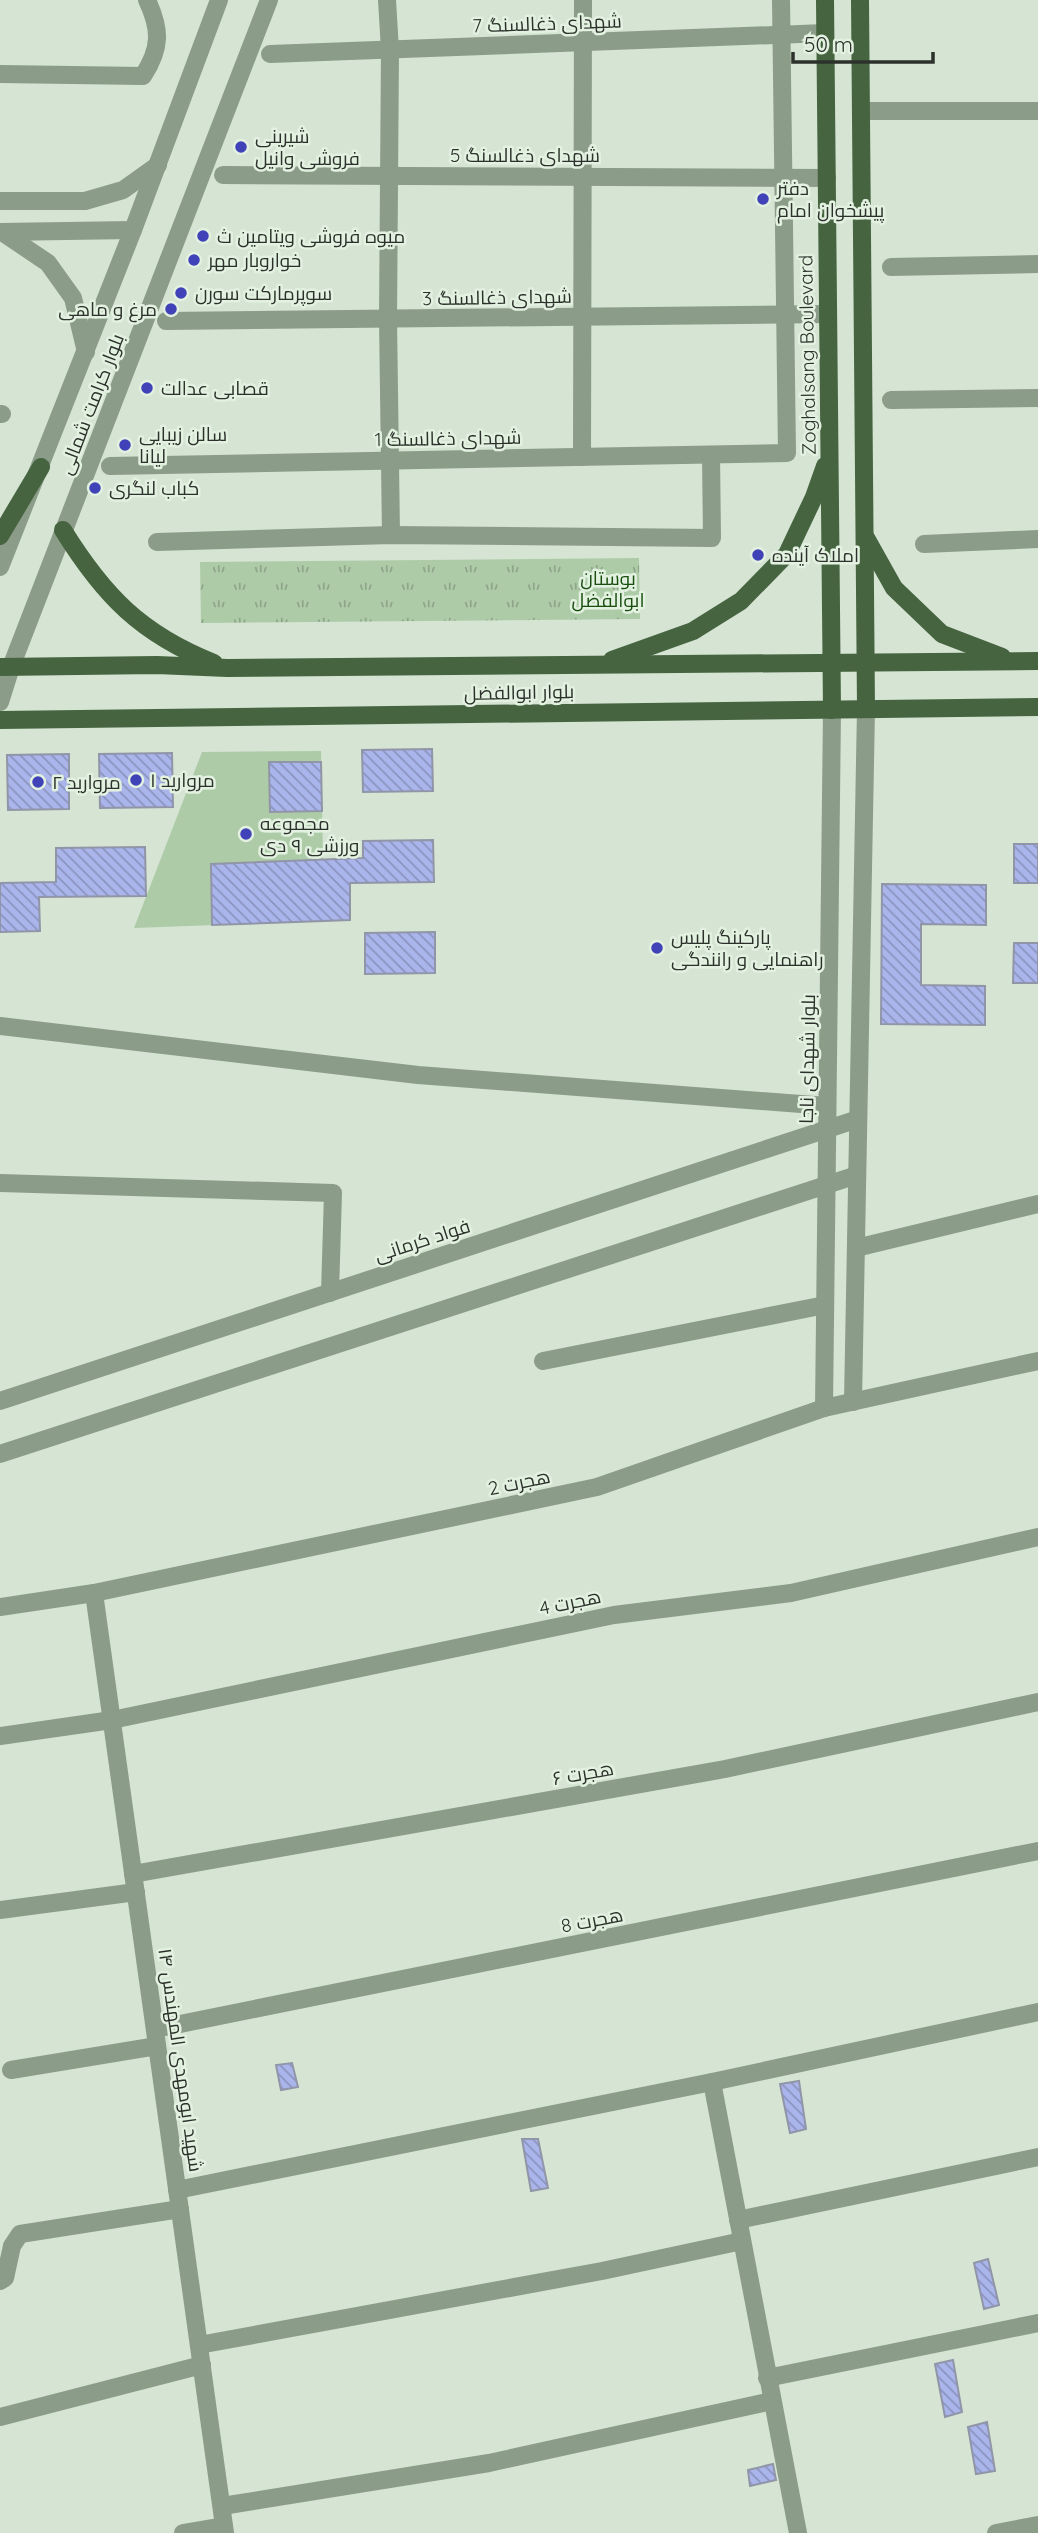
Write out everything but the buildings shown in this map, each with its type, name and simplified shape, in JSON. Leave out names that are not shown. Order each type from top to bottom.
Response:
[{"type":"main road","name":"Zoghalsang Boulevard","points":[[825,0],[832,710]]},
{"type":"main road","points":[[860,0],[866,709]]},
{"type":"main road","points":[[598,665],[693,631],[741,601],[787,554],[814,497],[829,453]]},
{"type":"main road","points":[[0,536],[41,467]]},
{"type":"main road","points":[[63,530],[86,568],[123,608],[148,629],[186,652],[227,668]]},
{"type":"main road","points":[[864,535],[894,588],[942,634],[1012,661]]},
{"type":"main road","name":"بلوار ابوالفضل","points":[[5,667],[157,665],[227,668],[1038,661]]},
{"type":"main road","name":"بلوار ابوالفضل","points":[[0,720],[1038,707]]},
{"type":"street","points":[[0,74],[143,76],[155,58],[158,35],[147,0]]},
{"type":"street","name":"بلوار کرامت شمالی","points":[[0,567],[158,166],[219,0]]},
{"type":"street","name":"بلوار کرامت شمالی","points":[[0,702],[5,667],[63,530],[269,0]]},
{"type":"street","points":[[387,0],[390,50],[388,319],[391,535]]},
{"type":"street","points":[[582,457],[583,0]]},
{"type":"street","points":[[781,0],[785,315]]},
{"type":"street","name":"شهدای ذغالسنگ 7","points":[[270,54],[825,33]]},
{"type":"street","points":[[861,111],[1038,111]]},
{"type":"street","points":[[0,201],[85,201],[123,190],[158,166]]},
{"type":"street","name":"شهدای ذغالسنگ 5","points":[[223,174],[827,178]]},
{"type":"street","points":[[85,201],[87,231]]},
{"type":"street","points":[[1,232],[133,230]]},
{"type":"street","points":[[1,232],[48,263],[73,299],[86,352]]},
{"type":"street","points":[[891,267],[1038,264]]},
{"type":"street","name":"شهدای ذغالسنگ 3","points":[[166,321],[828,314]]},
{"type":"street","name":"شهدای ذغالسنگ 1","points":[[110,466],[787,453],[785,315]]},
{"type":"street","points":[[891,400],[1038,398]]},
{"type":"street","points":[[157,542],[391,535],[712,538],[711,455]]},
{"type":"street","points":[[923,544],[1038,539]]},
{"type":"street","points":[[853,1402],[866,709]]},
{"type":"street","name":"بلوار شهدای ناجا","points":[[824,1408],[832,710]]},
{"type":"street","points":[[0,1026],[418,1075],[827,1106]]},
{"type":"street","name":"فواد کرمانی","points":[[0,1401],[858,1119]]},
{"type":"street","points":[[0,1454],[857,1175]]},
{"type":"street","points":[[0,1183],[333,1193],[330,1293]]},
{"type":"street","points":[[856,1248],[1038,1204]]},
{"type":"street","points":[[543,1361],[825,1305]]},
{"type":"street","name":"هجرت 2","points":[[0,1607],[94,1593],[597,1487],[824,1408],[1038,1361]]},
{"type":"street","name":"هجرت 4","points":[[0,1736],[112,1720],[614,1615],[791,1593],[1038,1537]]},
{"type":"street","name":"شهید ابومهدی المهندس ۱۴","points":[[94,1593],[225,2529]]},
{"type":"street","name":"هجرت ۶","points":[[0,1910],[725,1769],[1038,1702]]},
{"type":"street","name":"هجرت 8","points":[[11,2070],[1038,1851]]},
{"type":"street","points":[[177,2190],[712,2082],[1038,2012]]},
{"type":"street","points":[[712,2082],[799,2533]]},
{"type":"street","points":[[738,2220],[1038,2157]]},
{"type":"street","points":[[0,2281],[5,2277],[12,2246],[20,2234],[180,2209]]},
{"type":"street","points":[[199,2345],[602,2272],[741,2241]]},
{"type":"street","points":[[767,2378],[1038,2323]]},
{"type":"street","points":[[0,2417],[202,2365]]},
{"type":"street","points":[[222,2506],[489,2463],[772,2401]]},
{"type":"street","points":[[996,2533],[1038,2525]]},
{"type":"street","points":[[183,2533],[225,2529]]},
{"type":"green space","name":"بوستان ابوالفضل","points":[[639,558],[640,619],[201,623],[200,562]]},
{"type":"green space","name":"مجموعه ورزشی ۹ دی","points":[[321,751],[323,859],[349,858],[350,920],[134,928],[202,752]]},
{"type":"place","name":"شیرینی فروشی وانیل","points":[[241,147]]},
{"type":"place","name":"دفتر پیشخوان امام","points":[[763,199]]},
{"type":"place","name":"میوه فروشی ویتامین ث","points":[[203,236]]},
{"type":"place","name":"خواروبار مهر","points":[[194,260]]},
{"type":"place","name":"سوپرمارکت سورن","points":[[181,293]]},
{"type":"place","name":"مرغ و ماهی","points":[[171,309]]},
{"type":"place","name":"قصابی عدالت","points":[[147,388]]},
{"type":"place","name":"سالن زیبایی لیانا","points":[[125,445]]},
{"type":"place","name":"کباب لنگری","points":[[95,488]]},
{"type":"place","name":"املاک آینده","points":[[758,555]]},
{"type":"place","name":"مروارید ۱","points":[[136,780]]},
{"type":"place","name":"مروارید ۲","points":[[38,782]]},
{"type":"place","name":"مجموعه ورزشی ۹ دی","points":[[246,834]]},
{"type":"place","name":"پارکینگ پلیس راهنمایی و رانندگی","points":[[657,948]]}]
